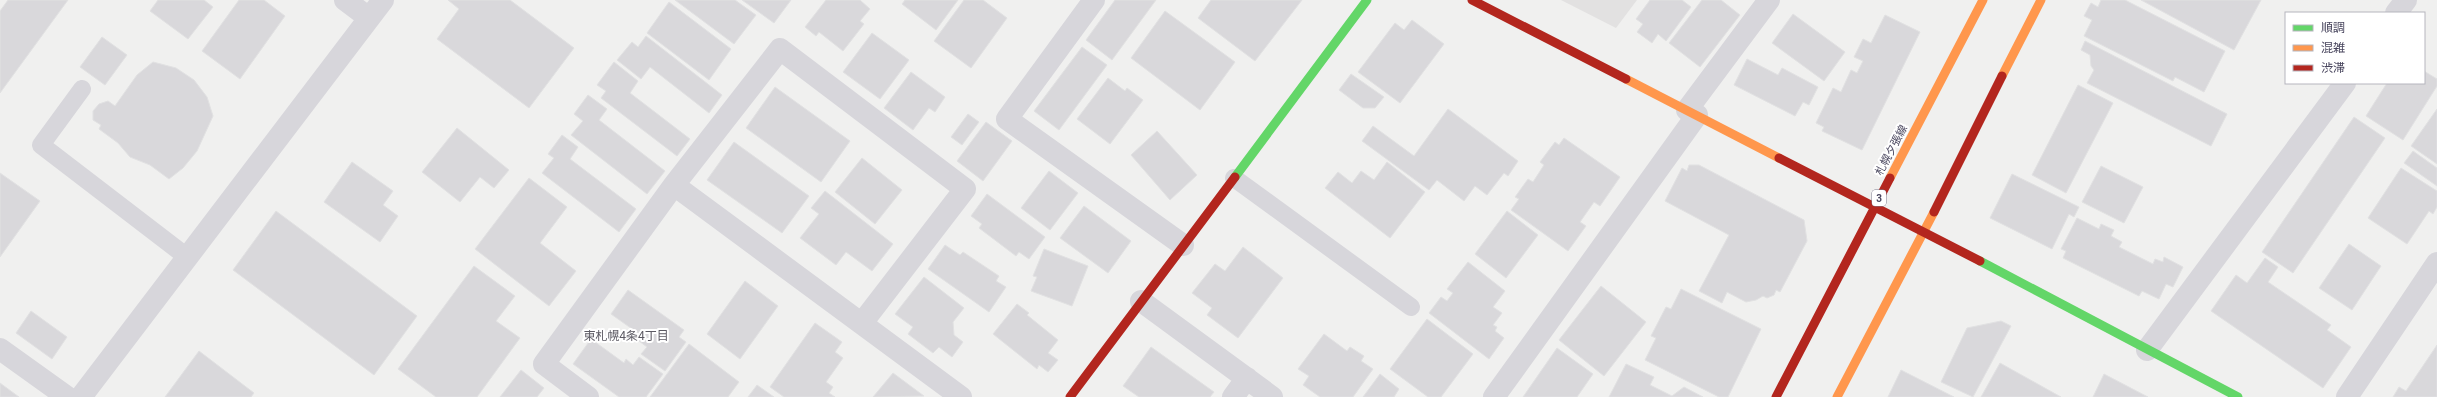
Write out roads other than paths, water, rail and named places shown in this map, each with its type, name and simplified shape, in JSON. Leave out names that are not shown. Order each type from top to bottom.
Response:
[{"type":"street","points":[[345,0],[369,18]]},
{"type":"street","points":[[81,397],[383,0]]},
{"type":"street","points":[[1094,0],[1007,119],[1183,245]]},
{"type":"street","points":[[1070,397],[1141,300],[1367,0]]},
{"type":"street","points":[[1472,0],[2238,397]]},
{"type":"street","points":[[1494,397],[1769,0]]},
{"type":"street","name":"札幌夕張線","points":[[1776,397],[1983,0]]},
{"type":"street","points":[[1837,397],[1924,233],[2042,0]]},
{"type":"street","points":[[2397,12],[2406,0]]},
{"type":"street","points":[[588,397],[544,364],[674,185],[780,49],[965,189],[862,323]]},
{"type":"street","points":[[2147,350],[2344,84]]},
{"type":"street","points":[[674,185],[960,397]]},
{"type":"street","points":[[2347,397],[2437,263]]},
{"type":"street","points":[[1141,300],[1272,397]]},
{"type":"street","points":[[0,349],[67,397]]},
{"type":"street","points":[[1233,397],[1247,378]]},
{"type":"lane","points":[[82,89],[41,145],[187,257]]},
{"type":"lane","points":[[1234,178],[1411,307]]},
{"type":"district","name":"東札幌4条4丁目","points":[[626,336]]}]
